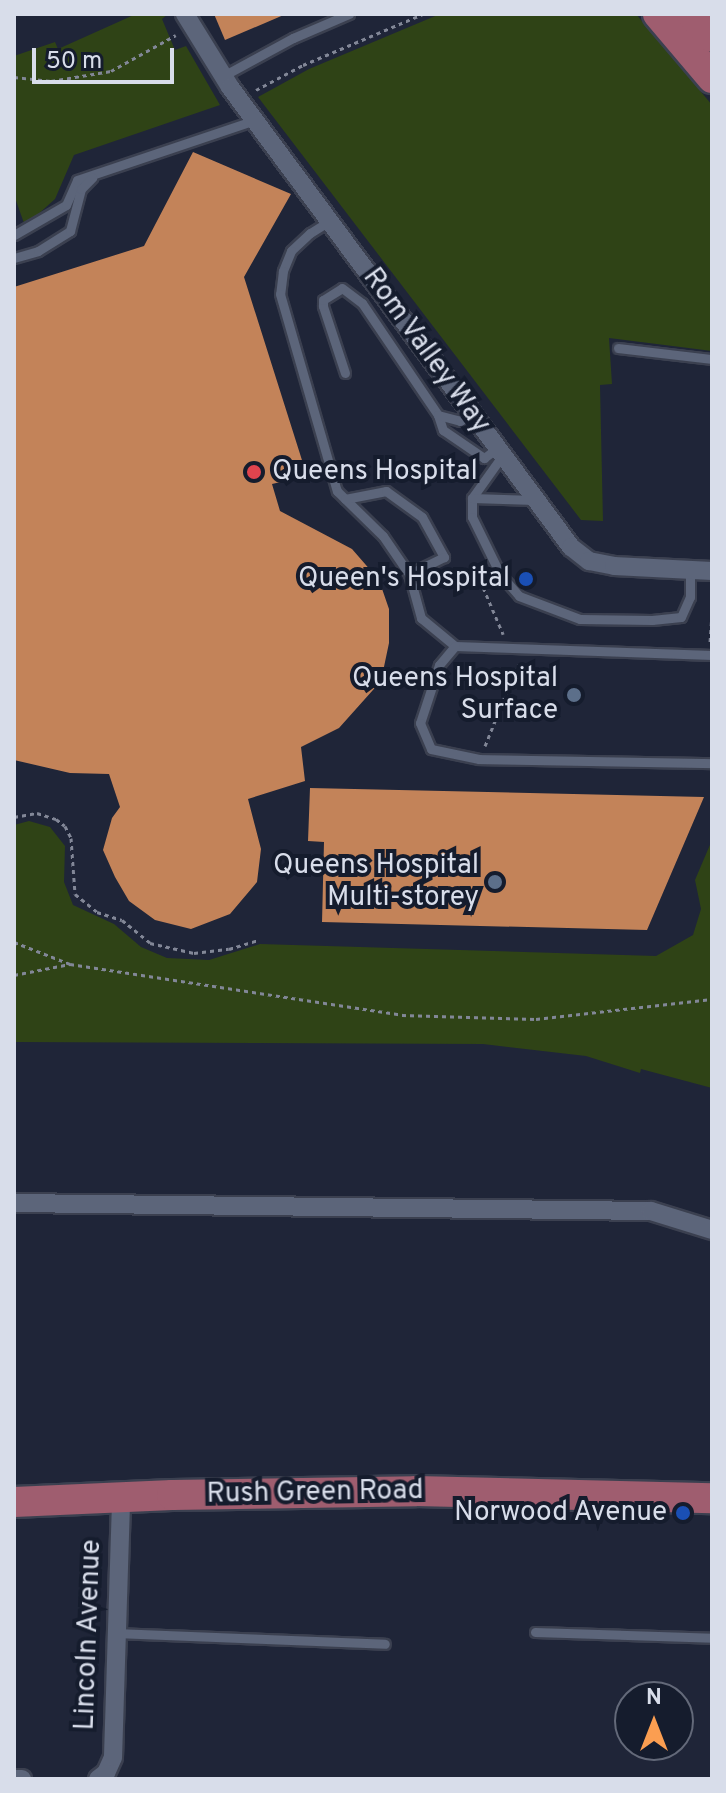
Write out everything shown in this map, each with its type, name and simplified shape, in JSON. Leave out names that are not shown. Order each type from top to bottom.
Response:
[{"type":"main road","points":[[658,14],[712,78]]},
{"type":"main road","points":[[692,14],[712,37]]},
{"type":"main road","name":"Rush Green Road","points":[[14,1502],[121,1496],[416,1491],[712,1498]]},
{"type":"street","name":"Rom Valley Way","points":[[188,20],[223,76],[571,547],[589,561],[614,566],[712,571]]},
{"type":"street","points":[[14,1203],[651,1211],[712,1230]]},
{"type":"street","name":"Lincoln Avenue","points":[[105,1777],[113,1757],[121,1496]]},
{"type":"street","points":[[14,1779],[22,1779]]},
{"type":"lane","points":[[223,76],[293,38],[349,14]]},
{"type":"lane","points":[[14,235],[66,205],[77,180],[92,178],[255,120]]},
{"type":"lane","points":[[14,258],[38,251],[70,231],[81,189],[92,178]]},
{"type":"lane","points":[[331,220],[291,251],[283,271],[280,294],[337,491],[383,536],[409,574],[421,618],[455,646],[712,655]]},
{"type":"lane","points":[[345,373],[323,306],[323,300],[342,288],[362,303],[438,415],[443,430],[484,458],[499,453]]},
{"type":"lane","points":[[618,348],[712,359]]},
{"type":"lane","points":[[438,415],[460,421],[471,414]]},
{"type":"lane","points":[[499,453],[472,498],[472,517],[500,574],[519,596],[580,619],[652,620],[681,617],[690,597],[690,569]]},
{"type":"lane","points":[[345,499],[386,491],[422,517],[444,557],[409,574]]},
{"type":"lane","points":[[472,498],[534,500]]},
{"type":"lane","points":[[455,646],[439,665],[420,723],[431,749],[489,760],[712,763]]},
{"type":"lane","points":[[535,1632],[712,1638]]},
{"type":"lane","points":[[115,1633],[385,1644]]},
{"type":"path","points":[[254,91],[303,65],[423,14]]},
{"type":"path","points":[[14,77],[51,81],[111,71],[188,20]]},
{"type":"path","points":[[488,578],[480,580],[504,637]]},
{"type":"path","points":[[483,749],[521,658]]},
{"type":"path","points":[[14,817],[37,813],[65,826],[71,838],[75,894],[97,912],[122,920],[150,943],[194,953],[229,949],[259,940]]},
{"type":"path","points":[[14,942],[70,964],[402,1015],[536,1019],[712,999]]},
{"type":"path","points":[[14,975],[70,964]]},
{"type":"green space","points":[[136,14],[168,14],[162,19],[175,50],[186,46],[220,105],[74,155],[55,199],[25,226],[14,195],[14,56],[55,42],[58,49]]},
{"type":"green space","points":[[440,14],[636,14],[712,105],[712,351],[609,338],[612,384],[600,385],[603,521],[581,520],[258,97],[309,69]]},
{"type":"green space","points":[[29,821],[50,827],[65,846],[64,882],[73,905],[114,924],[141,947],[167,958],[209,960],[260,944],[656,956],[693,935],[701,909],[695,880],[712,840],[712,1088],[641,1069],[640,1073],[586,1056],[483,1044],[14,1042],[14,825]]},
{"type":"building","points":[[214,14],[286,14],[225,40]]},
{"type":"building","points":[[193,152],[291,194],[244,277],[307,476],[272,484],[280,511],[352,549],[379,580],[389,609],[389,643],[381,681],[339,728],[301,747],[305,781],[248,799],[261,849],[257,882],[230,914],[191,929],[155,920],[129,901],[115,877],[103,850],[112,818],[120,807],[109,774],[70,773],[14,760],[14,287],[144,246]]},
{"type":"building","name":"Queens Hospital Multi-storey","points":[[310,788],[704,797],[647,930],[322,922],[324,842],[308,841]]},
{"type":"place","name":"Queens Hospital","points":[[254,472]]},
{"type":"place","name":"Queen's Hospital","points":[[526,579]]},
{"type":"place","name":"Queens Hospital Surface","points":[[574,695]]},
{"type":"place","name":"Queens Hospital Multi-storey","points":[[495,882]]},
{"type":"place","name":"Norwood Avenue","points":[[683,1513]]}]
